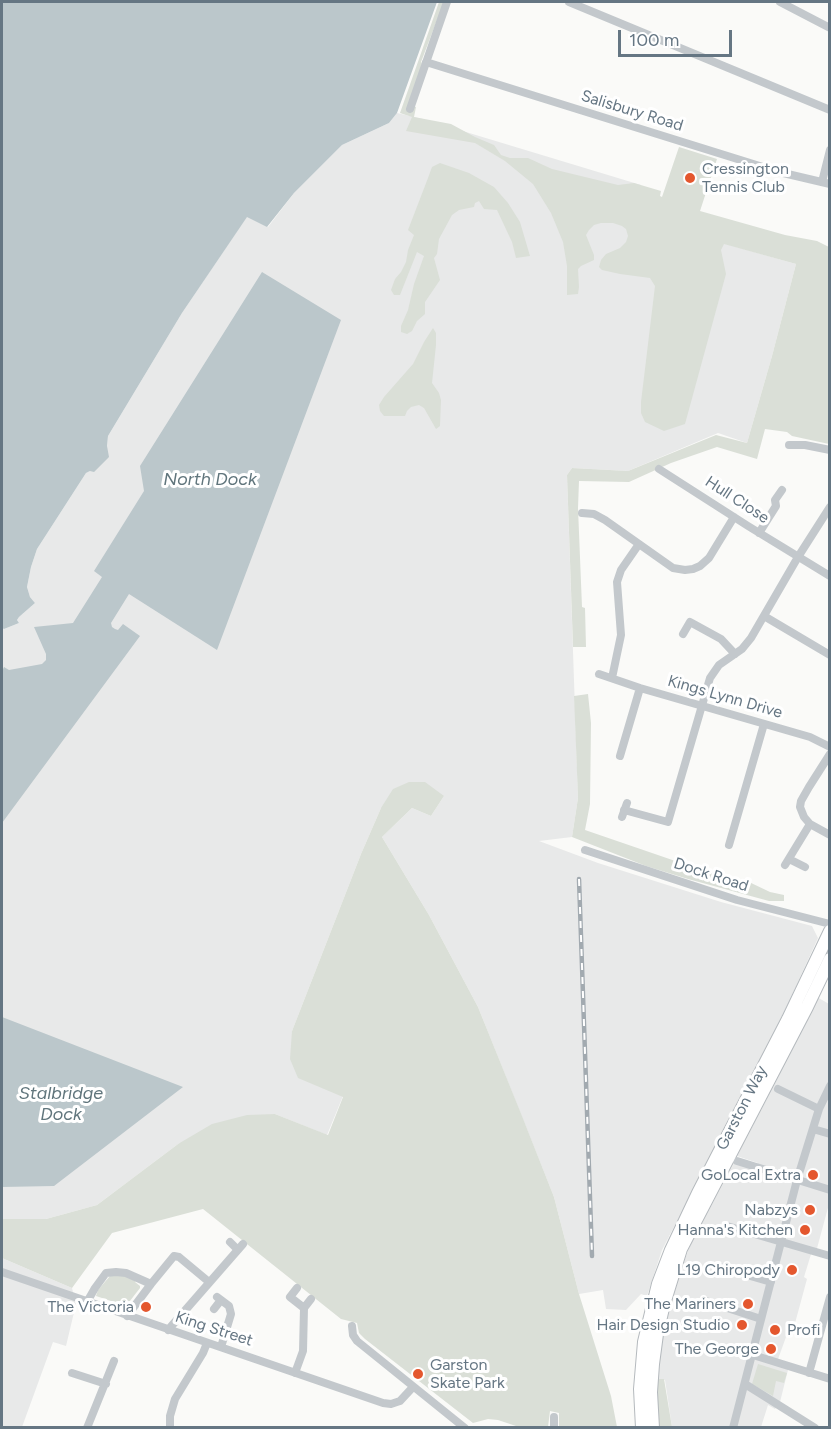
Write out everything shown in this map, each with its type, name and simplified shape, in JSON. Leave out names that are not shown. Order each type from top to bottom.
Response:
[{"type":"highway","name":"Garston Way","points":[[642,1428],[640,1389],[642,1364],[649,1319],[658,1284],[698,1193],[788,1019],[830,931]]},
{"type":"highway","name":"Garston Way","points":[[653,1428],[652,1364],[664,1304],[681,1250],[830,959]]},
{"type":"street","points":[[410,109],[447,2]]},
{"type":"street","points":[[569,2],[830,110]]},
{"type":"street","points":[[780,2],[830,28]]},
{"type":"street","name":"Salisbury Road","points":[[426,62],[778,172],[826,183]]},
{"type":"street","points":[[826,183],[830,150]]},
{"type":"street","points":[[789,445],[805,445],[830,450]]},
{"type":"street","name":"Hull Close","points":[[659,469],[830,576]]},
{"type":"street","points":[[759,533],[776,506],[775,500],[782,490]]},
{"type":"street","points":[[624,810],[668,822],[710,678],[719,665],[742,650],[751,638],[830,507]]},
{"type":"street","points":[[582,513],[594,514],[605,520],[673,568],[685,570],[700,566],[709,558],[735,517]]},
{"type":"street","points":[[612,678],[621,635],[617,582],[621,570],[639,544]]},
{"type":"street","points":[[764,616],[830,655]]},
{"type":"street","points":[[683,634],[690,622],[722,639],[735,654]]},
{"type":"street","name":"Kings Lynn Drive","points":[[600,674],[640,688],[810,737],[830,747]]},
{"type":"street","points":[[620,756],[640,688]]},
{"type":"street","points":[[729,845],[764,724]]},
{"type":"street","points":[[830,754],[801,801],[800,807],[810,824],[830,835]]},
{"type":"street","points":[[805,867],[787,862],[810,824]]},
{"type":"street","name":"Dock Road","points":[[585,850],[736,900],[830,924]]},
{"type":"street","points":[[733,1428],[797,1180],[819,1109],[830,1086]]},
{"type":"street","points":[[778,1089],[819,1109]]},
{"type":"street","points":[[813,1130],[830,1134]]},
{"type":"street","points":[[737,1161],[830,1190]]},
{"type":"street","points":[[727,1226],[830,1256]]},
{"type":"street","points":[[168,1330],[241,1247],[230,1242]]},
{"type":"street","points":[[127,1316],[174,1256],[179,1257],[209,1282]]},
{"type":"street","points":[[716,1266],[771,1282]]},
{"type":"street","name":"King Street","points":[[2,1272],[391,1404],[400,1401],[413,1387]]},
{"type":"street","points":[[87,1302],[106,1273],[126,1273],[151,1284]]},
{"type":"street","points":[[297,1288],[290,1297],[304,1308]]},
{"type":"street","points":[[809,1373],[830,1297]]},
{"type":"street","points":[[214,1309],[219,1298],[228,1306],[231,1314],[221,1347]]},
{"type":"street","points":[[295,1373],[303,1351],[304,1308],[311,1299]]},
{"type":"street","points":[[706,1300],[761,1319]]},
{"type":"street","points":[[352,1326],[353,1335],[357,1341],[465,1428]]},
{"type":"street","points":[[170,1428],[170,1416],[176,1399],[207,1343]]},
{"type":"street","points":[[753,1355],[830,1379]]},
{"type":"street","points":[[87,1428],[114,1361]]},
{"type":"street","points":[[72,1373],[106,1384]]},
{"type":"street","points":[[745,1384],[815,1428]]},
{"type":"street","points":[[554,1417],[554,1428]]},
{"type":"shaded area","points":[[439,2],[444,2],[421,62],[413,106],[416,107],[414,117],[451,124],[494,145],[501,155],[510,158],[528,158],[552,169],[618,185],[634,183],[661,191],[660,196],[662,197],[679,147],[717,159],[700,211],[785,235],[817,241],[829,247],[829,444],[792,436],[787,432],[765,429],[757,459],[717,447],[671,463],[629,482],[579,481],[582,607],[585,608],[586,647],[573,647],[567,475],[572,468],[628,471],[716,435],[747,443],[796,264],[724,244],[721,250],[726,274],[685,424],[664,431],[645,422],[641,413],[641,402],[655,286],[650,278],[620,274],[602,270],[599,267],[606,254],[620,248],[626,242],[628,236],[626,229],[613,223],[601,223],[589,230],[586,235],[594,260],[578,269],[578,294],[567,295],[567,266],[563,242],[551,213],[533,184],[505,161],[475,143],[406,131],[412,117],[400,113]]},
{"type":"shaded area","points":[[397,113],[641,185],[632,217],[796,264],[747,443],[718,433],[628,471],[572,468],[567,475],[578,798],[572,837],[539,841],[598,863],[721,902],[812,926],[818,938],[776,1030],[662,1250],[647,1296],[641,1294],[626,1310],[606,1309],[603,1290],[579,1294],[554,1197],[478,1007],[429,915],[382,837],[412,808],[431,816],[444,796],[381,808],[292,1031],[343,1096],[327,1135],[275,1114],[178,1144],[97,1205],[46,1219],[2,1219],[2,628],[19,623],[17,620],[19,617],[35,603],[27,587],[37,549],[86,473],[90,471],[107,446],[108,436],[182,313],[247,216],[268,227],[294,193],[342,145],[389,123]]},
{"type":"shaded area","points":[[440,163],[469,173],[494,187],[520,222],[530,256],[516,258],[512,242],[497,210],[484,209],[479,201],[474,207],[459,210],[452,215],[439,239],[437,254],[434,258],[440,280],[425,302],[425,314],[407,334],[401,332],[401,326],[424,256],[417,252],[400,295],[394,295],[391,290],[406,262],[414,235],[408,230],[432,167]]},
{"type":"shaded area","points":[[433,328],[436,333],[436,345],[432,383],[441,400],[440,426],[436,429],[424,408],[419,405],[411,407],[405,416],[384,416],[379,405],[413,364]]},
{"type":"shaded area","points":[[588,694],[591,723],[590,804],[585,830],[687,865],[749,882],[770,892],[784,895],[784,901],[769,901],[688,879],[646,866],[572,837],[578,798],[574,696]]},
{"type":"shaded area","points":[[409,782],[425,782],[444,796],[431,816],[412,808],[382,837],[429,915],[478,1007],[522,1116],[554,1197],[579,1294],[611,1396],[617,1427],[559,1427],[559,1413],[550,1411],[548,1427],[519,1427],[488,1419],[473,1423],[365,1339],[359,1333],[357,1323],[341,1319],[203,1209],[112,1233],[72,1288],[2,1258],[2,1219],[46,1219],[97,1205],[178,1144],[212,1124],[247,1115],[275,1114],[328,1135],[343,1097],[298,1078],[290,1059],[292,1031],[381,808],[393,789]]},
{"type":"shaded area","points":[[817,997],[829,1004],[829,1204],[816,1252],[812,1251],[804,1277],[807,1279],[791,1338],[786,1337],[777,1362],[789,1366],[780,1402],[775,1409],[768,1405],[761,1427],[672,1427],[665,1380],[658,1379],[658,1363],[669,1307],[683,1265],[689,1248],[734,1163],[757,1170],[758,1163],[737,1156]]},
{"type":"shaded area","points":[[2,1258],[72,1288],[76,1304],[66,1346],[53,1342],[22,1427],[2,1427]]},
{"type":"shaded area","points":[[110,1276],[124,1276],[136,1280],[135,1282],[140,1286],[126,1306],[96,1296],[98,1290]]},
{"type":"shaded area","points":[[758,1364],[787,1373],[784,1383],[776,1381],[773,1396],[752,1384]]},
{"type":"shaded area","points":[[658,1379],[664,1379],[672,1427],[659,1427]]},
{"type":"water","points":[[2,2],[437,2],[397,113],[389,123],[342,145],[294,193],[267,227],[247,217],[182,313],[108,436],[109,457],[94,472],[86,473],[37,549],[27,587],[35,603],[19,617],[17,620],[19,623],[4,629],[2,628]]},
{"type":"water","name":"North Dock","points":[[262,272],[341,320],[217,650],[129,594],[111,623],[112,627],[118,630],[123,624],[140,636],[2,823],[2,671],[4,667],[9,670],[42,664],[46,660],[46,654],[34,627],[73,623],[102,577],[94,571],[144,491],[140,466]]},
{"type":"water","name":"Stalbridge Dock","points":[[2,1017],[183,1087],[54,1186],[2,1187]]},
{"type":"railway","points":[[579,879],[592,1256]]},
{"type":"place","name":"Cressington Tennis Club","points":[[690,178]]},
{"type":"place","name":"GoLocal Extra","points":[[813,1175]]},
{"type":"place","name":"Nabzys","points":[[810,1210]]},
{"type":"place","name":"Hanna's Kitchen","points":[[805,1230]]},
{"type":"place","name":"L19 Chiropody","points":[[792,1270]]},
{"type":"place","name":"The Mariners","points":[[748,1304]]},
{"type":"place","name":"The Victoria","points":[[146,1307]]},
{"type":"place","name":"Hair Design Studio","points":[[742,1325]]},
{"type":"place","name":"Profi","points":[[775,1330]]},
{"type":"place","name":"The George","points":[[771,1349]]},
{"type":"place","name":"Garston Skate Park","points":[[418,1374]]}]
